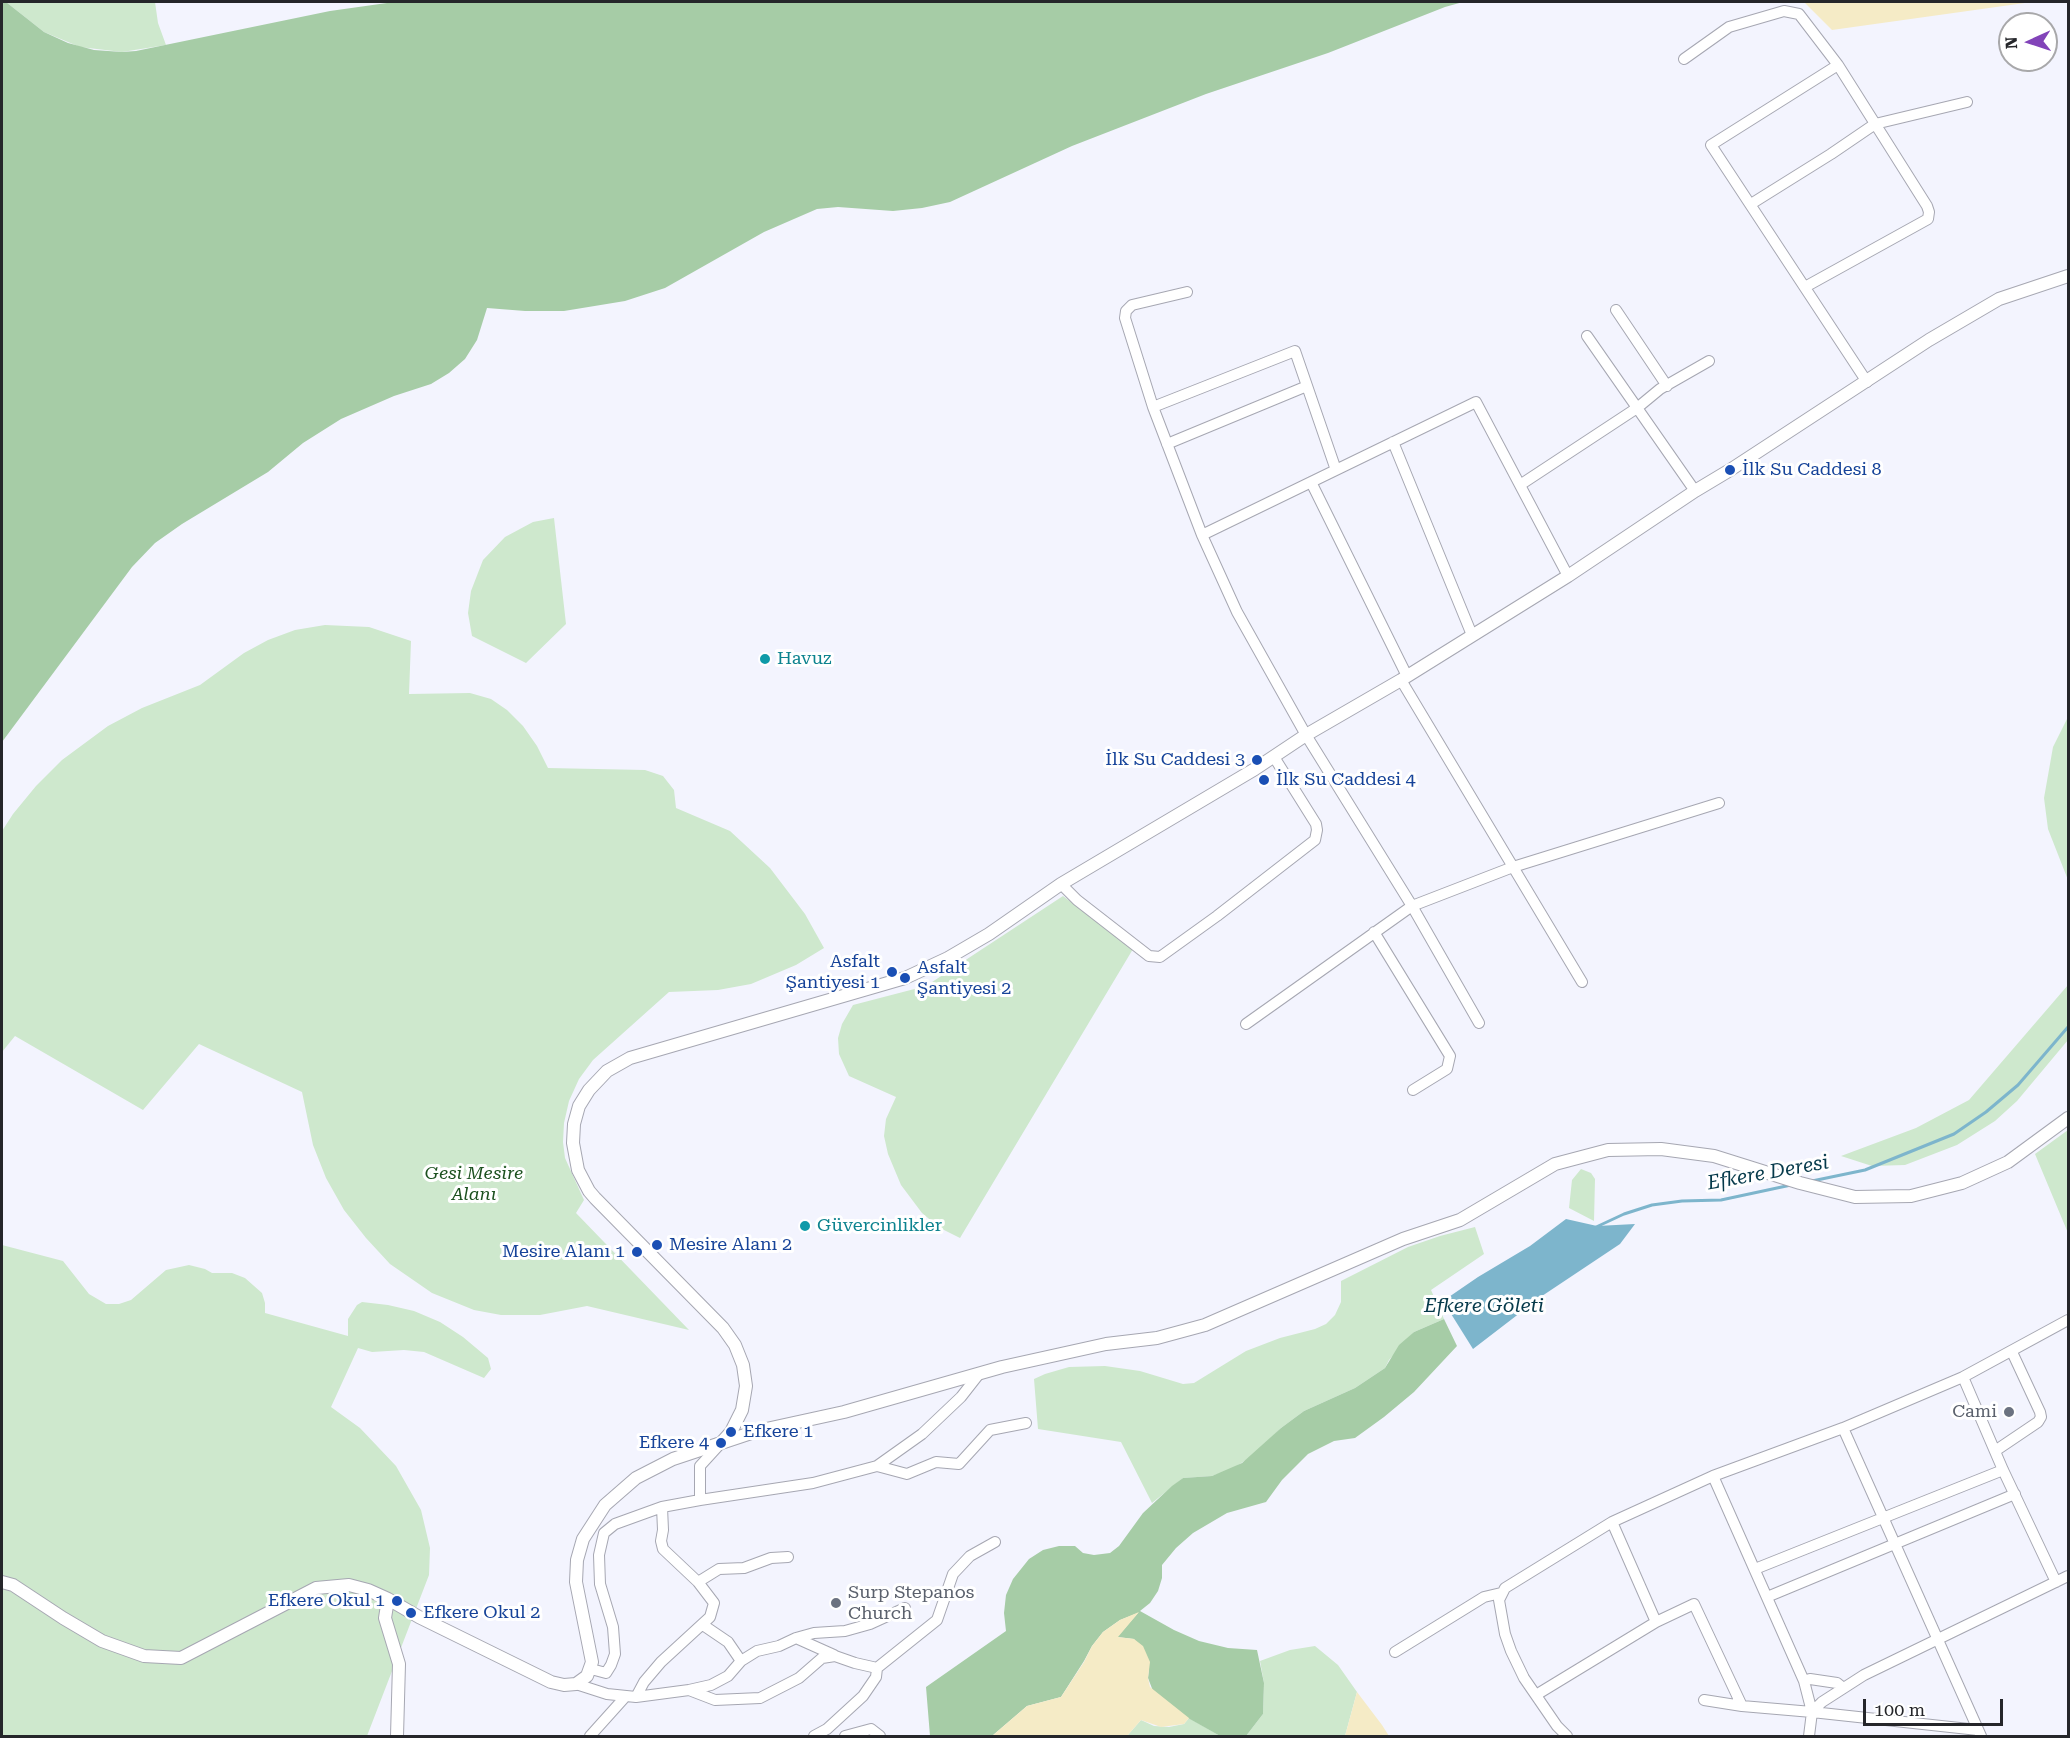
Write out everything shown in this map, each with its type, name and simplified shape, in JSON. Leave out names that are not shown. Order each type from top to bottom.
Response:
[{"type":"street","points":[[1684,58],[1729,27],[1784,11],[1800,15],[1838,65],[1927,206],[1930,216],[1805,287]]},
{"type":"street","points":[[1838,65],[1711,145],[1867,382]]},
{"type":"street","points":[[1751,204],[1875,124],[1967,102]]},
{"type":"street","points":[[700,1500],[700,1466],[731,1432],[742,1410],[746,1386],[743,1365],[735,1345],[723,1328],[589,1191],[578,1170],[573,1143],[574,1124],[579,1106],[589,1090],[607,1071],[630,1058],[905,978],[948,958],[979,940],[1061,884],[1274,757],[1306,735],[1404,678],[1568,576],[1929,340],[1999,299],[2068,276]]},
{"type":"street","points":[[1187,292],[1132,305],[1126,311],[1125,318],[1153,407],[1202,536],[1237,612],[1306,735],[1412,906],[1479,1023]]},
{"type":"street","points":[[1616,310],[1667,386]]},
{"type":"street","points":[[1587,336],[1695,491]]},
{"type":"street","points":[[1153,407],[1295,351],[1336,470]]},
{"type":"street","points":[[1520,485],[1667,386],[1709,361]]},
{"type":"street","points":[[1167,444],[1307,386]]},
{"type":"street","points":[[1202,536],[1476,402],[1568,576]]},
{"type":"street","points":[[1393,442],[1473,635]]},
{"type":"street","points":[[1311,482],[1404,678],[1582,982]]},
{"type":"street","points":[[1061,884],[1077,900],[1149,956],[1160,957],[1218,916],[1315,840],[1316,824],[1274,757]]},
{"type":"street","points":[[1246,1024],[1412,906],[1513,867],[1719,803]]},
{"type":"street","points":[[1374,932],[1450,1056],[1447,1069],[1413,1090]]},
{"type":"street","points":[[2,1582],[13,1585],[102,1641],[144,1656],[181,1658],[316,1588],[349,1585],[388,1599],[419,1617],[551,1682],[576,1683],[591,1670],[592,1655],[576,1582],[577,1560],[583,1539],[605,1505],[636,1478],[672,1459],[757,1431],[844,1412],[980,1374],[1095,1347],[1157,1338],[1205,1325],[1403,1239],[1460,1220],[1555,1164],[1608,1149],[1661,1149],[1714,1156],[1800,1183],[1855,1197],[1911,1196],[1962,1183],[2008,1162],[2068,1118]]},
{"type":"street","points":[[1567,1737],[1536,1695],[1517,1664],[1508,1642],[1498,1600],[1501,1593],[1512,1583],[1612,1522],[1713,1476],[1843,1428],[1963,1377],[2068,1320]]},
{"type":"street","points":[[1995,1451],[2038,1422],[2041,1417],[2012,1352]]},
{"type":"street","points":[[591,1670],[606,1673],[615,1654],[613,1627],[600,1584],[599,1555],[604,1533],[615,1524],[662,1507],[813,1483],[877,1466],[922,1434],[961,1397],[980,1374]]},
{"type":"street","points":[[1963,1377],[2003,1470],[2056,1582]]},
{"type":"street","points":[[877,1466],[907,1474],[936,1462],[958,1464],[990,1430],[1026,1423]]},
{"type":"street","points":[[1843,1428],[1980,1733]]},
{"type":"street","points":[[1755,1569],[1883,1520],[2003,1470]]},
{"type":"street","points":[[1713,1476],[1804,1680],[1812,1712],[1809,1737]]},
{"type":"street","points":[[1767,1597],[2015,1494]]},
{"type":"street","points":[[590,1737],[661,1662],[710,1617],[714,1603],[698,1582],[663,1549],[661,1541],[662,1507]]},
{"type":"street","points":[[1612,1522],[1656,1622]]},
{"type":"street","points":[[814,1737],[827,1729],[863,1696],[876,1677],[877,1668],[937,1620],[953,1574],[970,1556],[995,1542]]},
{"type":"street","points":[[698,1582],[720,1569],[744,1568],[771,1558],[788,1557]]},
{"type":"street","points":[[1812,1712],[1842,1687],[2068,1576]]},
{"type":"street","points":[[1395,1652],[1484,1598],[1501,1593]]},
{"type":"street","points":[[388,1599],[385,1618],[399,1664],[396,1737]]},
{"type":"street","points":[[1536,1695],[1656,1622],[1694,1604],[1742,1706]]},
{"type":"street","points":[[576,1683],[607,1694],[631,1696],[689,1690],[711,1685],[728,1676],[741,1661],[757,1651],[779,1646],[814,1633],[845,1631],[870,1624],[905,1608]]},
{"type":"street","points":[[703,1624],[728,1642],[741,1661]]},
{"type":"street","points":[[796,1638],[855,1664],[877,1668]]},
{"type":"street","points":[[689,1690],[715,1700],[760,1698],[799,1678],[822,1658],[835,1656]]},
{"type":"street","points":[[1804,1680],[1837,1683],[1842,1687]]},
{"type":"street","points":[[1704,1700],[1980,1733]]},
{"type":"street","points":[[844,1737],[871,1730],[880,1737]]},
{"type":"green space","points":[[2,2],[6,2],[44,32],[68,43],[94,50],[122,52],[330,11],[394,2],[1463,2],[1328,53],[1206,94],[1072,146],[950,202],[893,211],[838,207],[817,209],[764,232],[665,288],[625,301],[564,311],[487,308],[477,340],[465,359],[449,373],[431,384],[394,396],[341,419],[303,443],[268,472],[155,543],[132,567],[2,742]]},
{"type":"green space","points":[[6,2],[155,2],[158,23],[166,45],[122,52],[80,47],[44,32]]},
{"type":"green space","points":[[554,518],[566,624],[526,663],[472,636],[468,613],[471,591],[483,560],[505,537],[533,522]]},
{"type":"green space","name":"Gesi Mesire Alanı","points":[[325,625],[369,627],[411,641],[409,694],[470,693],[491,699],[507,710],[523,726],[537,746],[548,768],[645,770],[663,776],[674,790],[676,808],[730,831],[770,868],[805,914],[824,948],[796,965],[751,984],[718,990],[669,992],[593,1060],[579,1079],[569,1101],[564,1123],[565,1158],[584,1200],[576,1213],[689,1330],[587,1306],[540,1315],[501,1315],[474,1310],[432,1293],[390,1264],[344,1210],[326,1178],[313,1145],[302,1092],[199,1044],[143,1110],[15,1036],[2,1052],[2,831],[13,814],[62,760],[108,726],[142,708],[200,685],[244,653],[268,640],[295,630]]},
{"type":"green space","points":[[2068,717],[2068,880],[2048,829],[2044,798],[2053,747]]},
{"type":"green space","points":[[1063,896],[1133,949],[960,1238],[940,1228],[922,1213],[901,1185],[888,1154],[884,1136],[886,1119],[896,1097],[849,1076],[839,1054],[838,1038],[842,1024],[853,1005],[926,986]]},
{"type":"green space","points":[[2068,985],[2068,1040],[2017,1101],[1995,1121],[1957,1145],[1905,1165],[1872,1166],[1841,1156],[1916,1128],[1969,1100]]},
{"type":"green space","points":[[2068,1130],[2068,1233],[2035,1154]]},
{"type":"green space","points":[[1581,1169],[1591,1173],[1595,1179],[1594,1221],[1569,1208],[1572,1180]]},
{"type":"green space","points":[[1475,1227],[1484,1254],[1431,1290],[1444,1319],[1414,1332],[1389,1360],[1385,1368],[1355,1388],[1304,1411],[1281,1428],[1252,1456],[1232,1469],[1212,1476],[1183,1478],[1152,1503],[1121,1442],[1038,1429],[1034,1379],[1069,1367],[1105,1366],[1140,1371],[1183,1384],[1194,1383],[1246,1351],[1326,1324],[1335,1315],[1341,1302],[1341,1281],[1408,1247]]},
{"type":"green space","points":[[2,1245],[63,1261],[89,1294],[106,1304],[119,1304],[131,1300],[166,1270],[189,1265],[212,1273],[232,1273],[245,1278],[262,1293],[265,1313],[348,1336],[348,1319],[357,1305],[362,1302],[388,1305],[414,1311],[440,1322],[488,1358],[491,1369],[484,1378],[424,1352],[404,1350],[372,1352],[358,1348],[331,1407],[360,1428],[396,1466],[421,1510],[430,1548],[429,1575],[367,1736],[2,1736]]},
{"type":"green space","points":[[1444,1319],[1457,1346],[1414,1392],[1355,1438],[1334,1441],[1308,1454],[1282,1480],[1266,1502],[1227,1513],[1193,1533],[1162,1565],[1162,1578],[1158,1591],[1150,1603],[1140,1611],[1199,1641],[1228,1648],[1257,1650],[1264,1683],[1263,1714],[1246,1736],[1220,1736],[1181,1714],[1153,1691],[1148,1678],[1149,1668],[1134,1639],[1117,1637],[1138,1613],[1120,1620],[1103,1632],[1061,1697],[1027,1706],[992,1736],[930,1736],[926,1687],[1006,1631],[1004,1613],[1006,1595],[1013,1579],[1029,1559],[1043,1550],[1059,1546],[1075,1546],[1083,1553],[1094,1555],[1110,1553],[1119,1546],[1143,1513],[1183,1478],[1212,1476],[1242,1463],[1304,1411],[1355,1388],[1385,1368],[1399,1345],[1414,1332]]},
{"type":"green space","points":[[1315,1646],[1338,1665],[1357,1692],[1345,1736],[1246,1736],[1263,1714],[1264,1683],[1260,1661],[1290,1650]]},
{"type":"green space","points":[[1189,1718],[1220,1736],[1127,1736],[1141,1720],[1154,1726],[1169,1727],[1184,1724]]},
{"type":"sand","points":[[1804,2],[2032,2],[1832,30]]},
{"type":"sand","points":[[1139,1612],[1118,1637],[1134,1639],[1143,1646],[1150,1662],[1148,1678],[1150,1687],[1189,1718],[1184,1724],[1161,1727],[1141,1720],[1127,1736],[992,1736],[1027,1706],[1061,1697],[1103,1632],[1120,1620]]},
{"type":"sand","points":[[1357,1692],[1382,1725],[1389,1736],[1345,1736]]},
{"type":"water","name":"Efkere Göleti","points":[[1566,1219],[1597,1226],[1635,1224],[1620,1244],[1542,1296],[1473,1349],[1443,1301],[1530,1246]]},
{"type":"waterway","name":"Efkere Deresi","points":[[1812,1181],[1865,1170],[1954,1134],[1986,1112],[2018,1085],[2068,1027]]},
{"type":"waterway","name":"Efkere Deresi","points":[[1594,1228],[1624,1214],[1652,1205],[1682,1201],[1721,1200],[1791,1185]]},
{"type":"place","name":"İlk Su Caddesi 8","points":[[1730,470]]},
{"type":"place","name":"Havuz","points":[[765,659]]},
{"type":"place","name":"İlk Su Caddesi 3","points":[[1257,760]]},
{"type":"place","name":"İlk Su Caddesi 4","points":[[1264,780]]},
{"type":"place","name":"Asfalt Şantiyesi 1","points":[[892,972]]},
{"type":"place","name":"Asfalt Şantiyesi 2","points":[[905,978]]},
{"type":"place","name":"Güvercinlikler","points":[[805,1226]]},
{"type":"place","name":"Mesire Alanı 2","points":[[657,1245]]},
{"type":"place","name":"Mesire Alanı 1","points":[[637,1252]]},
{"type":"place","name":"Cami","points":[[2009,1412]]},
{"type":"place","name":"Efkere 1","points":[[731,1432]]},
{"type":"place","name":"Efkere 4","points":[[721,1443]]},
{"type":"place","name":"Efkere Okul 1","points":[[397,1601]]},
{"type":"place","name":"Surp Stepanos Church","points":[[836,1603]]},
{"type":"place","name":"Efkere Okul 2","points":[[411,1613]]}]
